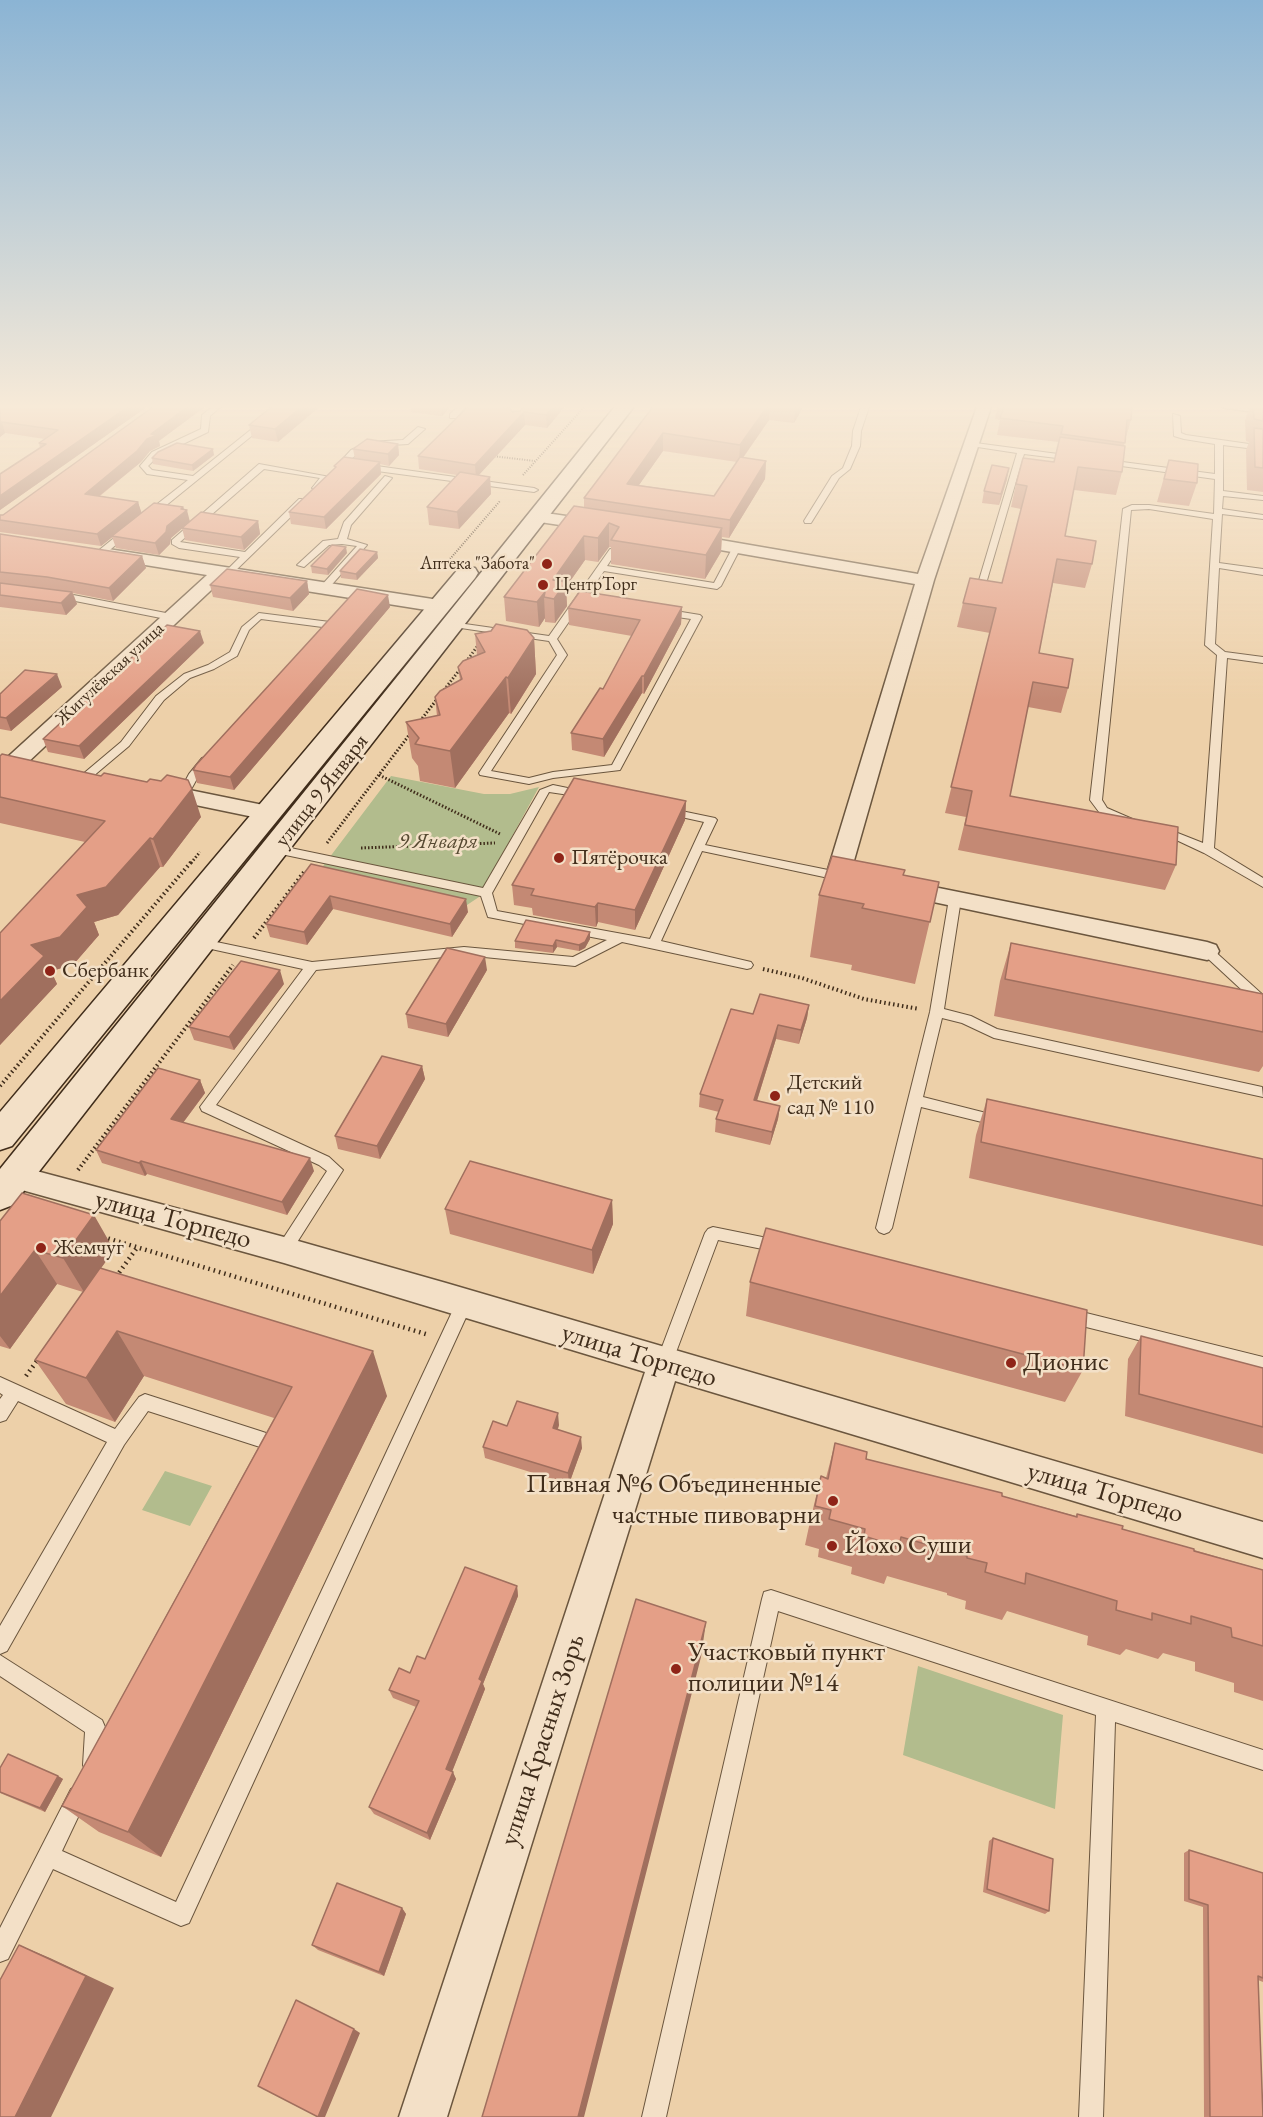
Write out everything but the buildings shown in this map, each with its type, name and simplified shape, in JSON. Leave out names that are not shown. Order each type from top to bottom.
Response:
[{"type":"main road","name":"улица 9 Января","points":[[5,1182],[202,943],[276,849],[525,503]]},
{"type":"main road","name":"улица 9 Января","points":[[0,1136],[268,813],[550,503]]},
{"type":"street","points":[[951,503],[925,580],[838,876],[1207,951]]},
{"type":"street","points":[[539,517],[619,529]]},
{"type":"street","points":[[666,536],[925,580]]},
{"type":"street","points":[[79,549],[324,588],[356,597],[446,615]]},
{"type":"street","name":"Жигулёвская улица","points":[[13,766],[171,617],[224,573]]},
{"type":"street","points":[[140,787],[268,813]]},
{"type":"street","name":"улица Торпедо","points":[[5,1182],[63,1190],[284,1250],[1263,1540]]},
{"type":"street","name":"улица Красных Зорь","points":[[423,2117],[664,1364]]},
{"type":"lane","points":[[101,553],[163,503]]},
{"type":"lane","points":[[220,503],[175,542],[179,545],[247,555]]},
{"type":"lane","points":[[224,573],[247,555],[301,503]]},
{"type":"lane","points":[[342,541],[347,524],[366,503]]},
{"type":"lane","points":[[808,522],[820,503]]},
{"type":"lane","points":[[981,587],[1006,503]]},
{"type":"lane","points":[[1219,503],[1210,645],[1222,654],[1263,660]]},
{"type":"lane","points":[[1263,517],[1149,507],[1127,509],[1096,800],[1103,810],[1208,850],[1263,883]]},
{"type":"lane","points":[[201,519],[213,521]]},
{"type":"lane","points":[[260,529],[272,531]]},
{"type":"lane","points":[[301,565],[326,543],[342,541],[363,545],[324,588]]},
{"type":"lane","points":[[601,568],[717,586],[737,547]]},
{"type":"lane","points":[[552,639],[613,551]]},
{"type":"lane","points":[[1215,565],[1263,572]]},
{"type":"lane","points":[[51,594],[171,617]]},
{"type":"lane","points":[[580,599],[591,600]]},
{"type":"lane","points":[[552,639],[562,656],[484,773],[529,781],[553,775],[616,768],[697,617],[650,609]]},
{"type":"lane","points":[[446,615],[490,630],[552,639]]},
{"type":"lane","points":[[87,776],[125,744],[159,698],[187,676],[211,667],[234,654],[244,629],[260,616],[334,621],[322,634]]},
{"type":"lane","points":[[1208,850],[1222,654]]},
{"type":"lane","points":[[183,795],[194,774],[210,756]]},
{"type":"lane","points":[[598,797],[553,788],[545,790],[486,893],[492,914],[654,944],[747,965]]},
{"type":"lane","points":[[654,944],[711,820],[655,808]]},
{"type":"lane","points":[[698,847],[838,876]]},
{"type":"lane","points":[[276,849],[319,853],[486,893]]},
{"type":"lane","points":[[884,1228],[937,1012],[956,899]]},
{"type":"lane","points":[[202,943],[312,966],[464,951],[575,962],[621,938]]},
{"type":"lane","points":[[1207,951],[1263,1002]]},
{"type":"lane","points":[[284,1250],[336,1170],[324,1161],[207,1107],[312,966]]},
{"type":"lane","points":[[937,1012],[966,1019],[994,1033],[1262,1092]]},
{"type":"lane","points":[[916,1101],[1008,1123]]},
{"type":"lane","points":[[664,1364],[713,1233],[793,1250]]},
{"type":"lane","points":[[48,1856],[181,1915],[465,1302]]},
{"type":"lane","points":[[1056,1312],[1263,1364]]},
{"type":"lane","points":[[0,1413],[8,1388],[118,1439]]},
{"type":"lane","points":[[0,1644],[118,1439],[145,1402],[260,1438]]},
{"type":"lane","points":[[654,2117],[771,1599],[1263,1760]]},
{"type":"lane","points":[[0,1665],[95,1727],[92,1769],[0,1951]]},
{"type":"lane","points":[[1091,2117],[1106,1708]]},
{"type":"path","points":[[63,1190],[490,630]]},
{"type":"path","points":[[379,775],[517,842]]},
{"type":"path","points":[[319,853],[517,842]]},
{"type":"path","points":[[747,965],[802,978],[864,999],[937,1012]]},
{"type":"path","points":[[95,1234],[136,1249],[447,1340]]},
{"type":"path","points":[[110,1285],[136,1249]]},
{"type":"path","points":[[8,1388],[42,1354]]},
{"type":"green space","name":"9 Января","points":[[391,776],[484,794],[510,794],[539,787],[479,897],[464,907],[317,874]]},
{"type":"green space","points":[[165,1471],[212,1486],[190,1526],[142,1510]]},
{"type":"green space","points":[[918,1666],[1063,1715],[1055,1809],[903,1755]]},
{"type":"place","name":"Аптека \"Забота\"","points":[[547,564]]},
{"type":"place","name":"ЦентрТорг","points":[[543,585]]},
{"type":"place","name":"Пятёрочка","points":[[559,858]]},
{"type":"place","name":"Сбербанк","points":[[50,971]]},
{"type":"place","name":"Детский сад № 110","points":[[775,1096]]},
{"type":"place","name":"Жемчуг","points":[[41,1248]]},
{"type":"place","name":"Дионис","points":[[1011,1363]]},
{"type":"place","name":"Пивная №6 Объединенные частные пивоварни","points":[[833,1501]]},
{"type":"place","name":"Йохо Суши","points":[[832,1546]]},
{"type":"place","name":"Участковый пункт полиции №14","points":[[676,1669]]}]
